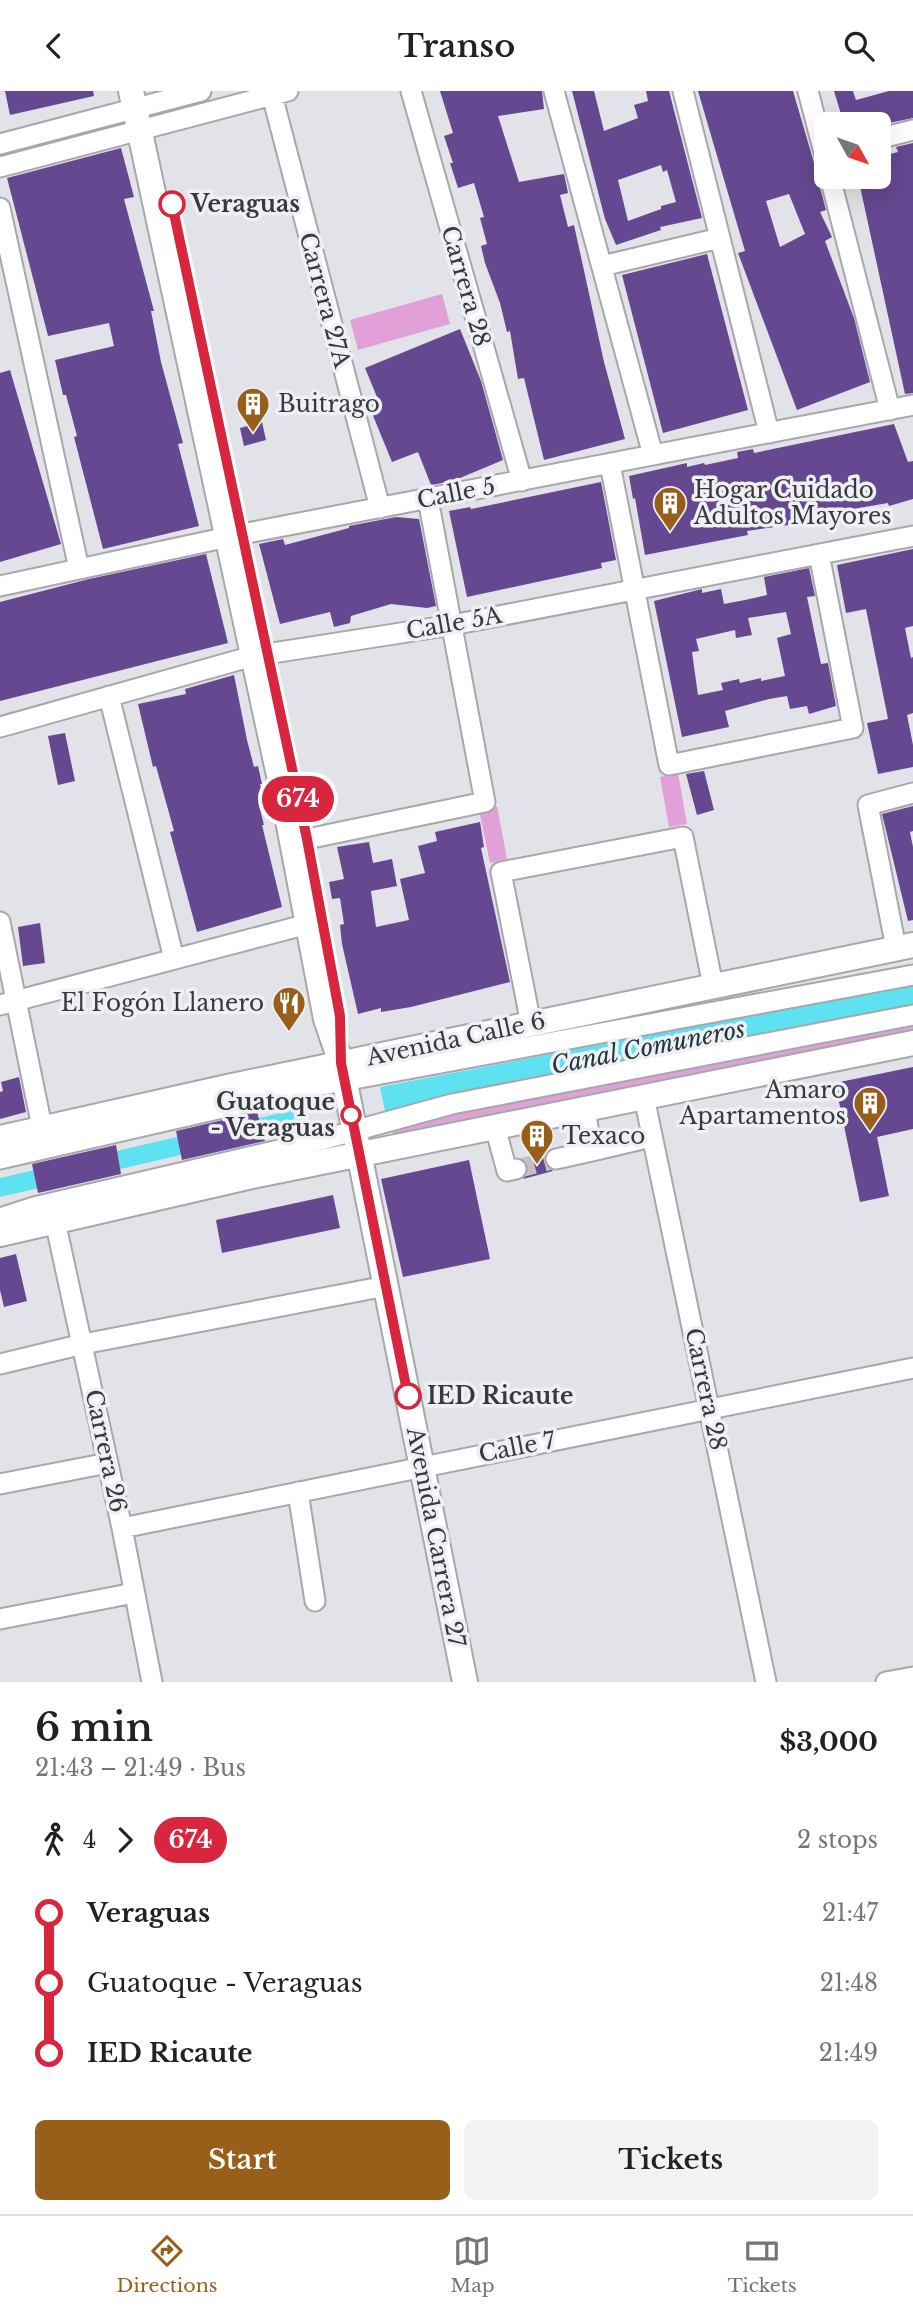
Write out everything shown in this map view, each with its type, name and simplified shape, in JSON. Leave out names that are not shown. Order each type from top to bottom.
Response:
[{"type":"main road","name":"Avenida Carrera 27","points":[[143,108],[260,655],[326,1019],[343,1072],[465,1682]]},
{"type":"main road","name":"Avenida Carrera 27","points":[[260,655],[307,839],[340,1016],[343,1072]]},
{"type":"main road","name":"Avenida Calle 6","points":[[0,1138],[42,1127],[343,1072],[531,1024],[904,946]]},
{"type":"main road","points":[[0,1234],[183,1191],[913,1043]]},
{"type":"street","points":[[0,144],[201,91]]},
{"type":"street","name":"Carrera 28","points":[[411,91],[522,481]]},
{"type":"street","points":[[554,91],[653,455]]},
{"type":"street","points":[[683,91],[769,433]]},
{"type":"street","points":[[808,91],[814,113]]},
{"type":"street","points":[[0,167],[143,108],[277,92]]},
{"type":"street","name":"Carrera 27A","points":[[277,92],[380,508]]},
{"type":"street","points":[[891,136],[913,130]]},
{"type":"street","points":[[833,189],[890,409]]},
{"type":"street","points":[[0,208],[79,569]]},
{"type":"street","points":[[602,266],[720,237]]},
{"type":"street","name":"Calle 5","points":[[0,586],[235,536],[913,405]]},
{"type":"street","points":[[610,464],[669,765],[853,728],[819,554]]},
{"type":"street","points":[[307,839],[485,802],[428,499]]},
{"type":"street","name":"Calle 5A","points":[[0,727],[260,655],[452,625],[913,536]]},
{"type":"street","points":[[109,696],[174,960]]},
{"type":"street","points":[[904,946],[868,805],[913,793]]},
{"type":"street","points":[[531,1024],[501,872],[683,837],[713,986]]},
{"type":"street","points":[[0,922],[8,1002],[42,1127]]},
{"type":"street","points":[[8,1002],[308,924]]},
{"type":"street","points":[[0,1159],[343,1072],[381,1074],[913,975]]},
{"type":"street","points":[[0,1218],[34,1207],[452,1104],[913,1015]]},
{"type":"street","name":"Carrera 28","points":[[643,1097],[766,1682]]},
{"type":"street","points":[[585,1109],[592,1151]]},
{"type":"street","points":[[495,1127],[507,1171],[516,1169]]},
{"type":"street","points":[[556,1159],[651,1137]]},
{"type":"street","name":"Carrera 26","points":[[55,1221],[122,1528],[152,1682]]},
{"type":"street","points":[[0,1364],[83,1344],[386,1286]]},
{"type":"street","name":"Calle 7","points":[[122,1528],[913,1368]]},
{"type":"street","points":[[0,1484],[108,1462]]},
{"type":"street","points":[[298,1492],[314,1601]]},
{"type":"street","points":[[0,1619],[134,1593]]},
{"type":"street","points":[[886,1682],[913,1677]]},
{"type":"shaded area","points":[[442,294],[450,324],[358,350],[350,320]]},
{"type":"shaded area","points":[[678,773],[687,824],[669,827],[660,777]]},
{"type":"shaded area","points":[[497,806],[507,859],[490,863],[479,810]]},
{"type":"shaded area","points":[[913,1022],[913,1032],[393,1136],[393,1130],[459,1111]]},
{"type":"water","name":"Canal Comuneros","points":[[913,984],[913,1010],[385,1111],[380,1087]]},
{"type":"water","points":[[302,1108],[306,1126],[0,1197],[0,1178]]},
{"type":"building","points":[[5,91],[93,91],[94,96],[10,115]]},
{"type":"building","points":[[440,91],[542,91],[544,109],[498,116],[519,182],[564,174],[568,193],[560,195],[568,227],[574,225],[604,362],[625,439],[544,460],[524,378],[518,379],[510,331],[507,332],[500,303],[485,263],[481,246],[487,244],[480,218],[484,217],[474,183],[458,188],[450,163],[453,163],[444,136],[453,133]]},
{"type":"building","points":[[572,91],[594,91],[604,131],[638,118],[634,105],[648,101],[646,91],[669,91],[702,218],[660,227],[661,230],[616,245],[605,219]],"holes":[[[661,165],[663,172],[667,170],[676,202],[628,221],[618,180]]]},
{"type":"building","points":[[698,91],[793,91],[814,163],[814,189],[820,189],[826,210],[820,212],[832,237],[825,241],[854,318],[870,382],[797,410],[738,253],[745,251]],"holes":[[[789,194],[805,234],[780,247],[766,201]]]},
{"type":"building","points":[[834,91],[853,91],[856,100],[889,91],[913,91],[913,118],[891,123],[891,112],[840,112]]},
{"type":"building","points":[[913,143],[913,393],[905,394],[861,189],[891,189],[891,154],[898,152],[896,147]]},
{"type":"building","points":[[121,148],[134,197],[124,199],[154,311],[151,311],[161,362],[183,443],[178,444],[199,526],[103,549],[74,437],[77,436],[55,360],[114,346],[109,323],[48,336],[7,178]]},
{"type":"building","points":[[707,254],[748,410],[663,433],[622,275]]},
{"type":"building","points":[[460,329],[481,381],[503,460],[453,481],[431,485],[418,452],[392,462],[367,401],[377,397],[365,368]]},
{"type":"building","points":[[10,370],[61,544],[0,562],[0,373]]},
{"type":"building","name":"Buitrago","points":[[262,422],[266,440],[244,446],[240,428]]},
{"type":"building","points":[[894,424],[908,462],[913,461],[913,499],[889,506],[888,503],[853,509],[853,513],[817,521],[747,531],[748,535],[645,555],[629,476],[687,463],[687,467],[705,465],[738,458],[737,452],[753,449],[754,453]]},
{"type":"building","points":[[601,482],[616,560],[601,563],[602,568],[467,597],[449,511],[471,509]]},
{"type":"building","points":[[396,517],[419,519],[436,606],[427,608],[391,604],[351,616],[350,623],[334,627],[330,612],[280,624],[259,544],[283,539],[285,545],[349,526]]},
{"type":"building","points":[[913,549],[913,626],[905,628],[911,658],[913,657],[913,713],[907,715],[913,745],[913,767],[878,774],[867,723],[888,719],[866,609],[846,613],[837,565]]},
{"type":"building","points":[[206,554],[228,643],[0,701],[0,602],[89,579]]},
{"type":"building","points":[[809,568],[815,596],[807,597],[821,664],[828,663],[836,706],[809,714],[807,706],[790,709],[787,696],[769,699],[725,711],[729,727],[682,737],[654,601],[702,589],[702,593],[721,589],[724,604],[745,600],[767,595],[764,577]],"holes":[[[786,612],[791,634],[777,638],[785,676],[740,683],[739,679],[721,683],[723,690],[698,695],[692,652],[699,651],[696,639],[735,630],[736,638],[752,635],[748,618]]]},
{"type":"building","points":[[234,675],[247,740],[262,784],[265,803],[259,805],[262,825],[282,907],[197,932],[170,832],[174,831],[156,766],[153,767],[138,704],[186,694],[185,689]]},
{"type":"building","points":[[65,733],[75,781],[58,785],[48,736]]},
{"type":"building","points":[[704,771],[714,810],[697,815],[686,774]]},
{"type":"building","points":[[913,806],[913,831],[910,832],[913,847],[913,920],[908,921],[882,814]]},
{"type":"building","points":[[480,822],[484,847],[481,848],[510,982],[411,1007],[381,1012],[381,1008],[358,1014],[342,944],[340,925],[344,924],[340,898],[332,899],[329,882],[344,879],[337,847],[369,842],[373,863],[392,859],[397,886],[371,891],[376,927],[409,920],[400,879],[425,873],[418,846],[437,841],[435,832]]},
{"type":"building","points":[[40,923],[45,963],[23,966],[18,927]]},
{"type":"building","name":"Amaro Apartamentos","points":[[913,1067],[913,1129],[877,1137],[889,1196],[860,1202],[835,1083]]},
{"type":"building","points":[[19,1077],[26,1112],[0,1119],[0,1092],[3,1091],[1,1082]]},
{"type":"building","points":[[257,1112],[265,1141],[182,1160],[176,1131]]},
{"type":"building","points":[[116,1145],[121,1174],[38,1193],[32,1164]]},
{"type":"building","points":[[545,1155],[544,1162],[553,1171],[523,1179],[528,1172],[524,1160]]},
{"type":"building","points":[[469,1160],[490,1259],[403,1277],[381,1179]]},
{"type":"building","points":[[333,1195],[340,1228],[222,1253],[216,1220]]},
{"type":"building","points":[[16,1254],[27,1301],[4,1307],[0,1290],[0,1258]]},
{"type":"tunnel","points":[[516,1169],[556,1159]]},
{"type":"bus line","name":"674","points":[[172,204],[307,839],[340,1016],[341,1063],[408,1396]]},
{"type":"place","name":"Veraguas","points":[[172,204]]},
{"type":"place","name":"Buitrago","points":[[253,434]]},
{"type":"place","name":"Hogar Cuidado Adultos Mayores","points":[[670,533]]},
{"type":"place","name":"El Fogón Llanero","points":[[289,1033]]},
{"type":"place","name":"Guatoque - Veraguas","points":[[351,1115]]},
{"type":"place","name":"Amaro Apartamentos","points":[[870,1133]]},
{"type":"place","name":"Texaco","points":[[537,1166]]},
{"type":"place","name":"IED Ricaute","points":[[408,1396]]}]
